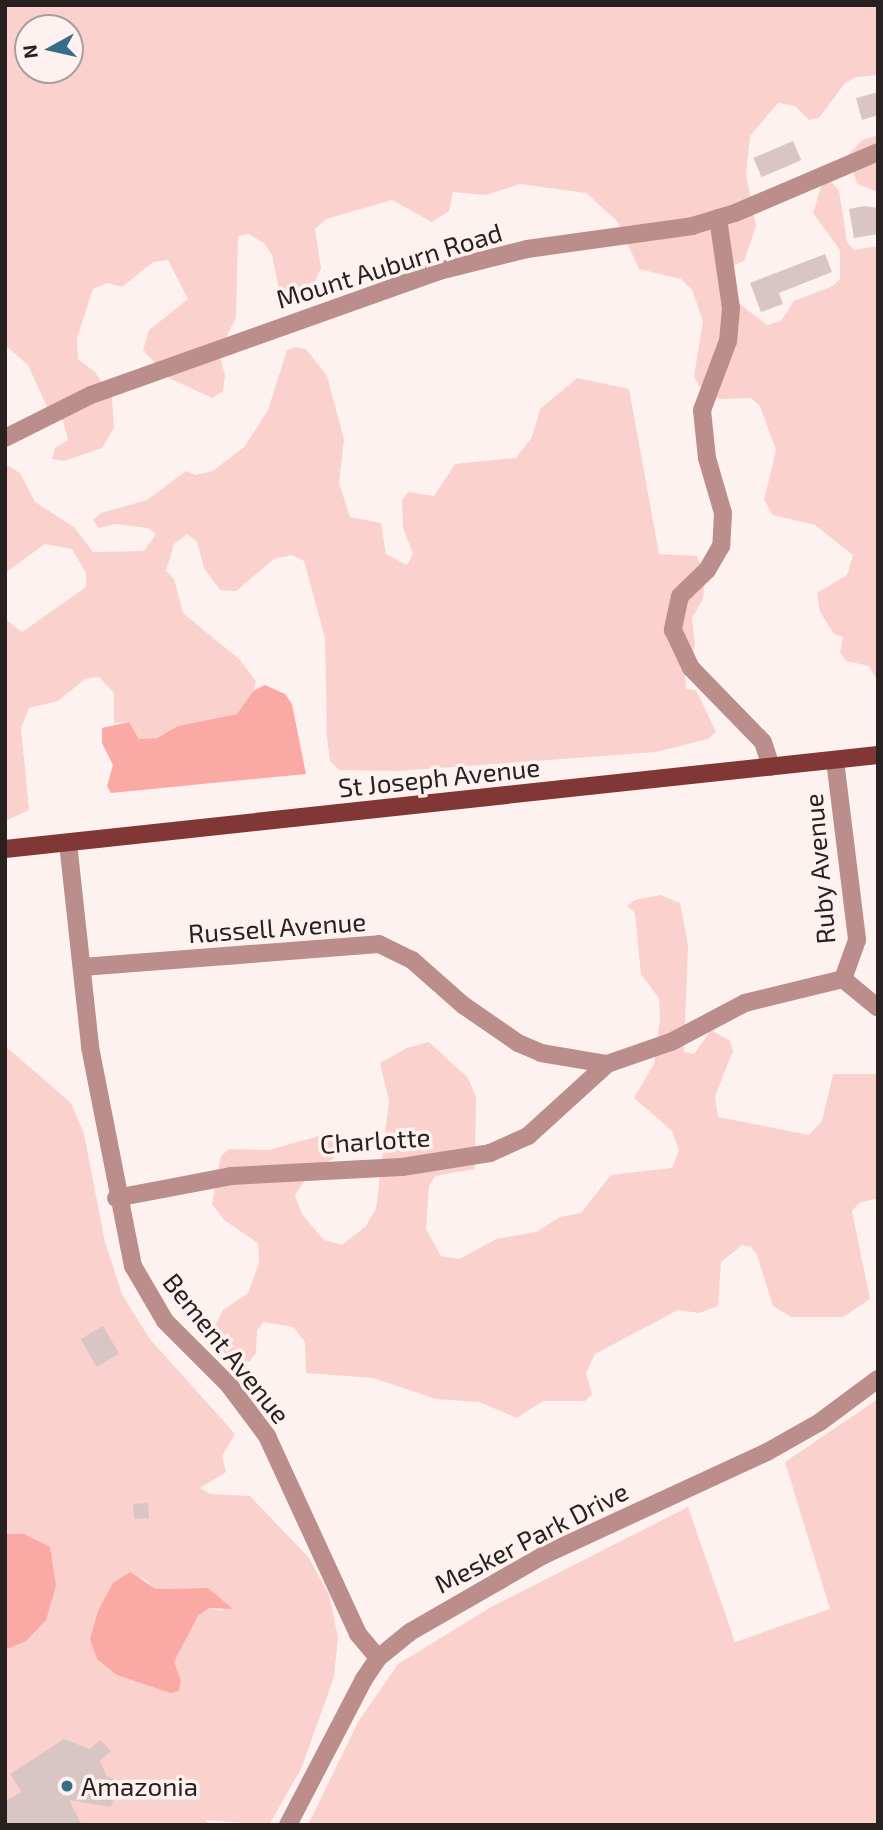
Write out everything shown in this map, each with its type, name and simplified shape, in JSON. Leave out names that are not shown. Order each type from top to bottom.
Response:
[{"type":"main road","name":"St Joseph Avenue","points":[[5,849],[878,755]]},
{"type":"street","name":"Mount Auburn Road","points":[[5,438],[90,395],[439,271],[527,249],[646,235],[718,218],[878,152]]},
{"type":"street","points":[[718,218],[731,308],[726,350],[702,410],[707,458],[723,513],[721,546],[712,565],[680,596],[674,629],[691,668],[763,742],[771,767]]},
{"type":"street","name":"Ruby Avenue","points":[[835,760],[857,940],[843,979],[873,1005]]},
{"type":"street","name":"Bement Avenue","points":[[68,843],[90,1047],[126,1247],[142,1285],[165,1321],[229,1385],[267,1436],[358,1634],[378,1658]]},
{"type":"street","name":"Russell Avenue","points":[[82,967],[379,944],[412,960],[463,1005],[518,1043],[541,1053],[607,1064],[671,1042],[745,1003],[843,979]]},
{"type":"street","name":"Charlotte","points":[[116,1198],[220,1178],[402,1167],[490,1153],[528,1136],[607,1064]]},
{"type":"street","name":"Mesker Park Drive","points":[[288,1825],[347,1706],[378,1658],[429,1619],[497,1580],[767,1452],[820,1422],[878,1379]]},
{"type":"shaded area","points":[[5,5],[878,5],[878,75],[856,77],[845,83],[819,118],[809,120],[795,106],[778,103],[750,136],[746,175],[756,226],[744,261],[732,266],[727,294],[767,325],[781,321],[794,301],[833,286],[840,279],[840,250],[813,213],[822,184],[831,182],[839,190],[847,242],[854,250],[878,246],[878,683],[869,666],[846,661],[840,652],[843,637],[834,634],[820,612],[817,593],[847,575],[853,555],[815,525],[773,515],[764,500],[776,450],[760,406],[751,398],[720,399],[699,386],[694,376],[703,321],[692,290],[681,279],[639,269],[617,221],[586,193],[520,184],[486,195],[453,192],[449,211],[432,222],[392,200],[326,219],[315,229],[321,268],[308,296],[279,290],[272,255],[264,243],[248,234],[238,236],[236,317],[219,353],[225,375],[223,391],[212,398],[169,378],[143,350],[149,330],[188,299],[168,260],[153,262],[122,287],[107,283],[93,289],[77,338],[78,359],[95,372],[112,398],[114,428],[102,448],[64,461],[52,459],[55,448],[68,440],[63,421],[47,407],[28,365],[5,345]]},
{"type":"shaded area","points":[[878,135],[878,192],[857,184],[848,155],[862,140]]},
{"type":"shaded area","points":[[296,347],[306,349],[327,376],[344,439],[339,483],[350,517],[381,523],[386,554],[407,565],[413,554],[403,528],[402,500],[408,492],[434,496],[455,464],[516,458],[532,437],[540,409],[577,378],[629,389],[659,554],[697,556],[705,577],[703,599],[692,618],[695,645],[685,675],[686,689],[696,690],[716,732],[708,739],[656,752],[398,771],[339,770],[330,761],[327,738],[325,638],[304,561],[292,555],[274,559],[236,591],[220,590],[204,568],[197,542],[187,534],[174,544],[166,571],[174,579],[183,613],[239,659],[256,681],[253,691],[237,714],[178,726],[157,738],[139,739],[129,722],[114,723],[114,693],[99,677],[85,679],[58,701],[29,708],[21,728],[29,810],[5,821],[5,619],[22,632],[86,587],[86,573],[72,549],[45,544],[5,573],[5,464],[20,473],[35,502],[74,527],[93,552],[144,551],[156,534],[148,528],[115,524],[99,528],[93,520],[101,513],[147,500],[186,471],[196,475],[213,471],[245,446],[268,410],[287,350]]},
{"type":"shaded area","points":[[265,685],[285,694],[292,704],[306,774],[111,793],[107,786],[113,765],[102,743],[102,728],[129,722],[139,739],[157,738],[178,726],[237,714],[253,691]]},
{"type":"shaded area","points":[[660,895],[680,903],[688,945],[684,1052],[694,1054],[711,1030],[730,1041],[733,1051],[715,1096],[718,1117],[809,1135],[822,1121],[833,1074],[878,1074],[878,1198],[859,1203],[852,1211],[870,1299],[843,1317],[791,1317],[773,1306],[757,1255],[751,1247],[742,1245],[721,1262],[718,1306],[699,1313],[678,1310],[595,1354],[586,1373],[592,1394],[585,1401],[543,1401],[517,1418],[479,1402],[436,1399],[373,1378],[306,1373],[305,1342],[293,1327],[263,1322],[257,1331],[256,1353],[249,1362],[229,1359],[210,1335],[223,1310],[248,1293],[259,1263],[258,1243],[224,1220],[212,1204],[221,1156],[229,1149],[269,1150],[319,1136],[329,1138],[336,1146],[335,1157],[307,1177],[295,1195],[302,1214],[324,1240],[342,1245],[366,1226],[376,1209],[389,1101],[380,1063],[407,1048],[429,1042],[468,1078],[476,1097],[475,1169],[435,1176],[429,1186],[426,1229],[441,1256],[460,1259],[496,1239],[536,1232],[560,1217],[581,1213],[611,1175],[672,1168],[679,1150],[672,1131],[634,1098],[654,1064],[660,1019],[659,998],[641,974],[635,913],[627,906],[635,900]]},
{"type":"shaded area","points":[[5,1046],[71,1103],[84,1134],[105,1242],[122,1294],[149,1338],[235,1434],[222,1456],[226,1472],[200,1488],[210,1494],[250,1496],[309,1558],[329,1595],[338,1637],[334,1677],[301,1769],[269,1825],[206,1820],[209,1825],[5,1825]],"holes":[[[142,1577],[156,1589],[208,1588],[223,1611],[209,1608],[198,1616],[174,1662],[181,1680],[170,1693],[117,1675],[113,1668]]]},
{"type":"shaded area","points":[[878,1399],[878,1825],[308,1825],[358,1722],[398,1664],[493,1606],[688,1507],[735,1642],[830,1609],[785,1462]]},
{"type":"shaded area","points":[[5,1534],[24,1534],[50,1547],[56,1586],[46,1620],[26,1641],[7,1649]]},
{"type":"shaded area","points":[[130,1572],[156,1589],[208,1588],[233,1609],[209,1608],[198,1616],[174,1662],[181,1680],[179,1691],[170,1693],[117,1675],[97,1659],[90,1639],[98,1611],[113,1583]]},
{"type":"building","points":[[878,92],[878,115],[862,120],[856,98]]},
{"type":"building","points":[[793,141],[801,160],[762,177],[753,158]]},
{"type":"building","points":[[864,206],[878,208],[878,234],[854,238],[849,209]]},
{"type":"building","points":[[825,254],[832,272],[779,293],[783,304],[761,312],[750,283]]},
{"type":"building","points":[[103,1326],[119,1354],[96,1367],[80,1339]]},
{"type":"building","points":[[148,1503],[149,1518],[134,1519],[133,1504]]},
{"type":"building","name":"Amazonia","points":[[64,1739],[90,1749],[100,1740],[111,1751],[100,1761],[107,1777],[119,1780],[111,1807],[69,1800],[82,1825],[5,1825],[5,1801],[22,1792],[10,1774]]},
{"type":"place","name":"Amazonia","points":[[67,1786]]}]
